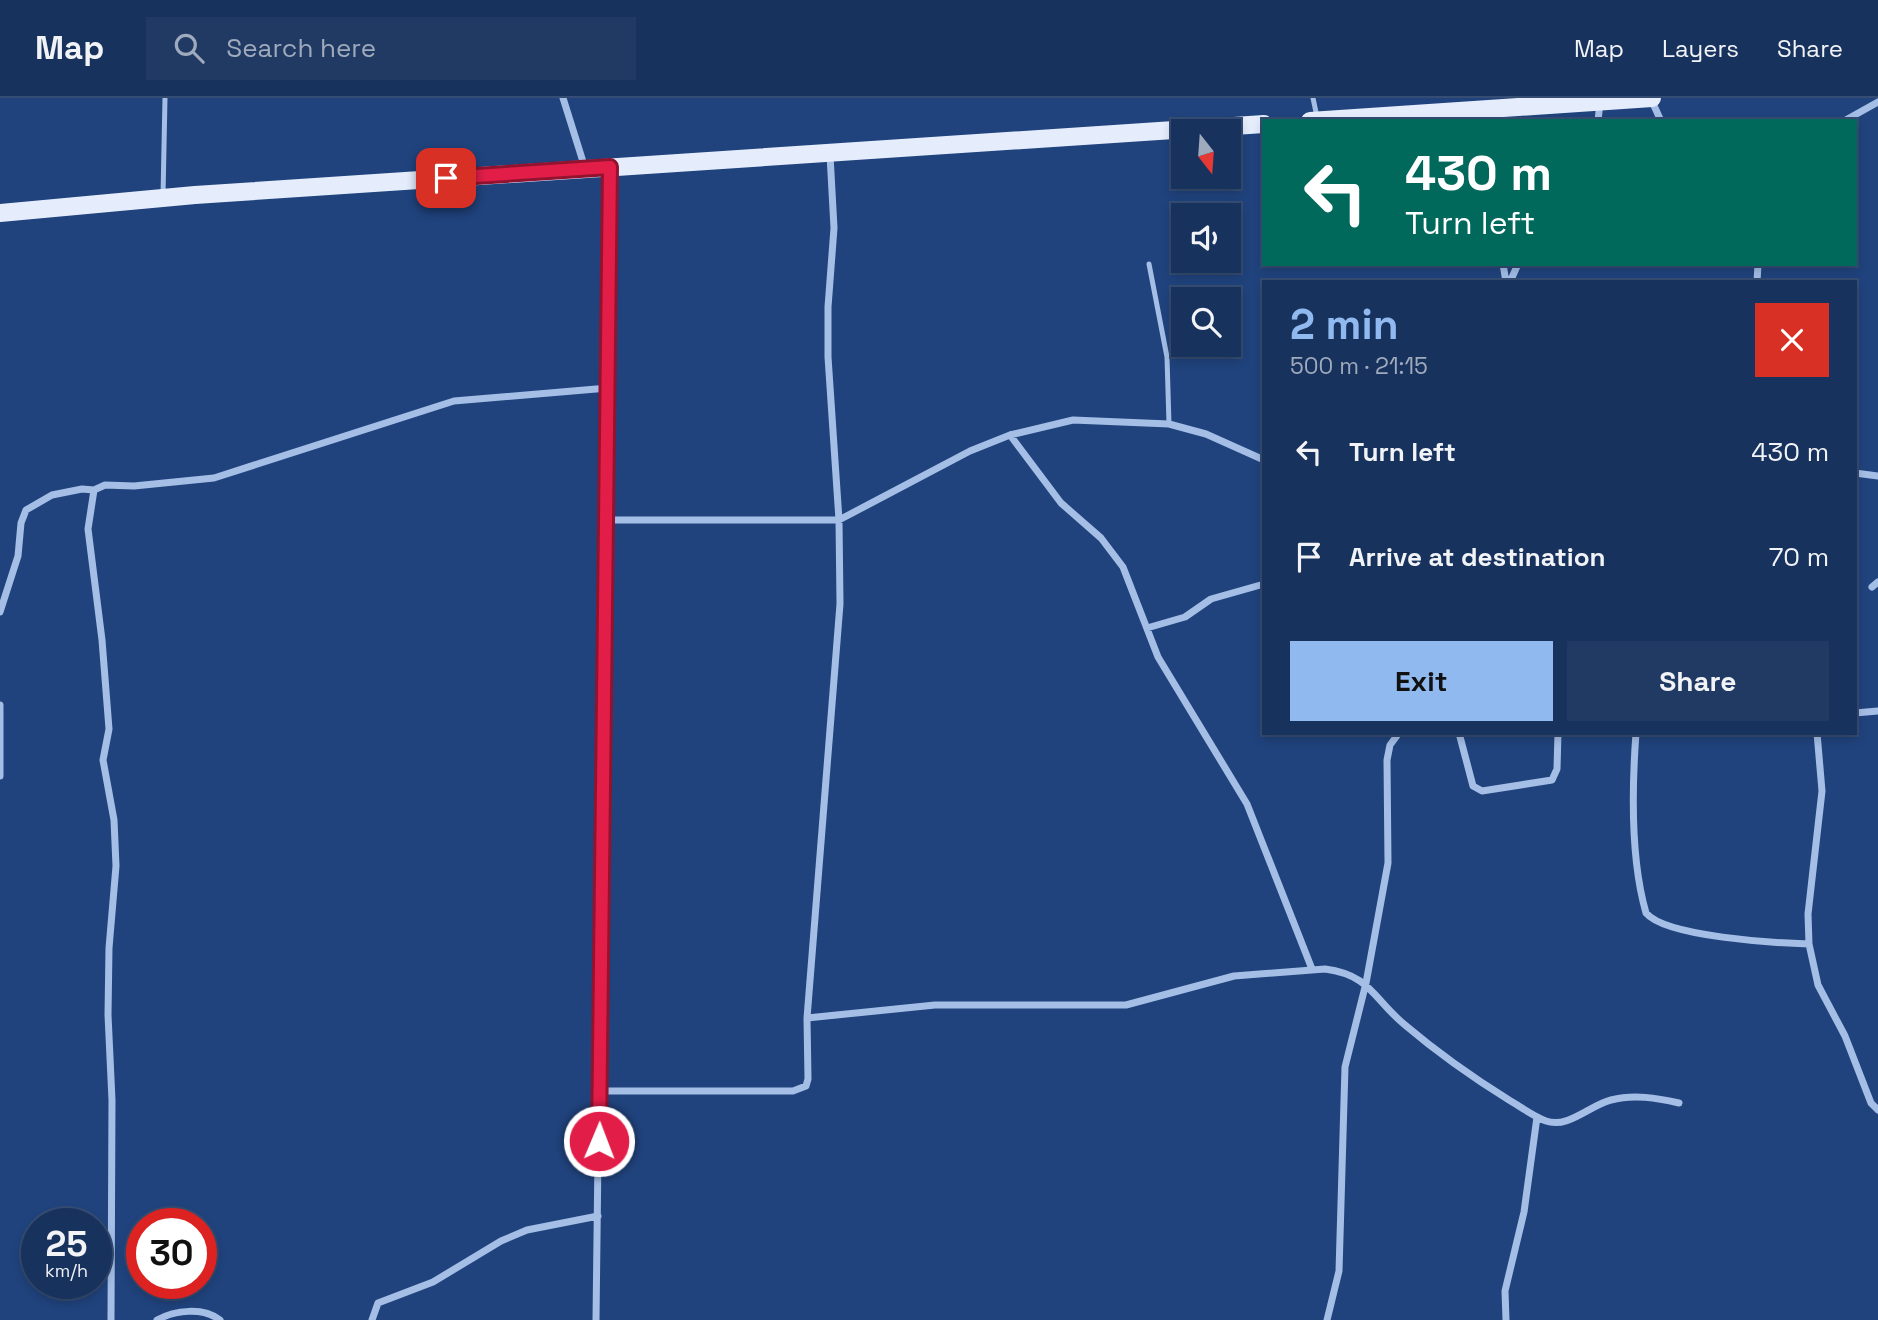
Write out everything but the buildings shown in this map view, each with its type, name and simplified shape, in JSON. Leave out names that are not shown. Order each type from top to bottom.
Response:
[{"type":"main road","points":[[1351,119],[1514,114],[1651,98]]},
{"type":"main road","points":[[0,213],[163,198],[1262,124]]},
{"type":"street","points":[[562,98],[585,169]]},
{"type":"street","points":[[1651,98],[1660,119]]},
{"type":"street","points":[[1598,119],[1600,102]]},
{"type":"street","points":[[1848,119],[1878,102]]},
{"type":"street","points":[[600,1091],[800,1090],[808,1079],[807,1018],[838,642],[839,520],[828,357],[828,307],[834,228],[830,153]]},
{"type":"street","points":[[596,1320],[610,167]]},
{"type":"street","points":[[0,612],[18,556],[21,523],[26,510],[52,495],[82,489],[94,490],[105,485],[134,486],[214,478],[454,401],[608,388]]},
{"type":"street","points":[[607,520],[839,520],[970,451],[1010,435],[1073,419],[1169,424],[1206,434],[1262,459]]},
{"type":"street","points":[[1010,435],[1061,503],[1115,554],[1168,673],[1221,756],[1247,804],[1312,969]]},
{"type":"street","points":[[1857,473],[1878,476]]},
{"type":"street","points":[[94,490],[88,529],[102,640],[108,729],[103,761],[114,821],[116,866],[109,948],[108,1015],[112,1100],[111,1320]]},
{"type":"street","points":[[1147,628],[1185,617],[1211,599],[1262,585]]},
{"type":"street","points":[[0,705],[0,776]]},
{"type":"street","points":[[1857,713],[1878,711]]},
{"type":"street","points":[[1327,1320],[1339,1271],[1345,1068],[1366,983],[1388,863],[1387,760],[1390,745],[1398,735]]},
{"type":"street","points":[[1460,735],[1473,786],[1482,791],[1552,780],[1557,769],[1558,735]]},
{"type":"street","points":[[1636,735],[1635,819],[1646,913],[1659,922],[1748,942],[1809,944]]},
{"type":"street","points":[[1817,735],[1822,791],[1808,915],[1809,944],[1818,985],[1845,1036],[1871,1103],[1878,1110]]},
{"type":"street","points":[[807,1018],[935,1005],[1126,1005],[1234,976],[1312,969],[1339,970],[1366,983],[1388,1012],[1471,1077],[1537,1116],[1557,1123],[1609,1100],[1632,1097],[1679,1103]]},
{"type":"street","points":[[1507,1320],[1505,1291],[1524,1212],[1537,1116]]},
{"type":"street","points":[[372,1320],[378,1303],[433,1282],[501,1241],[527,1230],[598,1216]]},
{"type":"street","points":[[157,1320],[183,1312],[201,1312],[220,1320]]},
{"type":"lane","points":[[163,198],[164,98]]},
{"type":"lane","points":[[1313,98],[1318,119]]},
{"type":"lane","points":[[1149,264],[1167,357],[1169,424]]},
{"type":"route","points":[[446,178],[610,167],[599,1141]]}]
